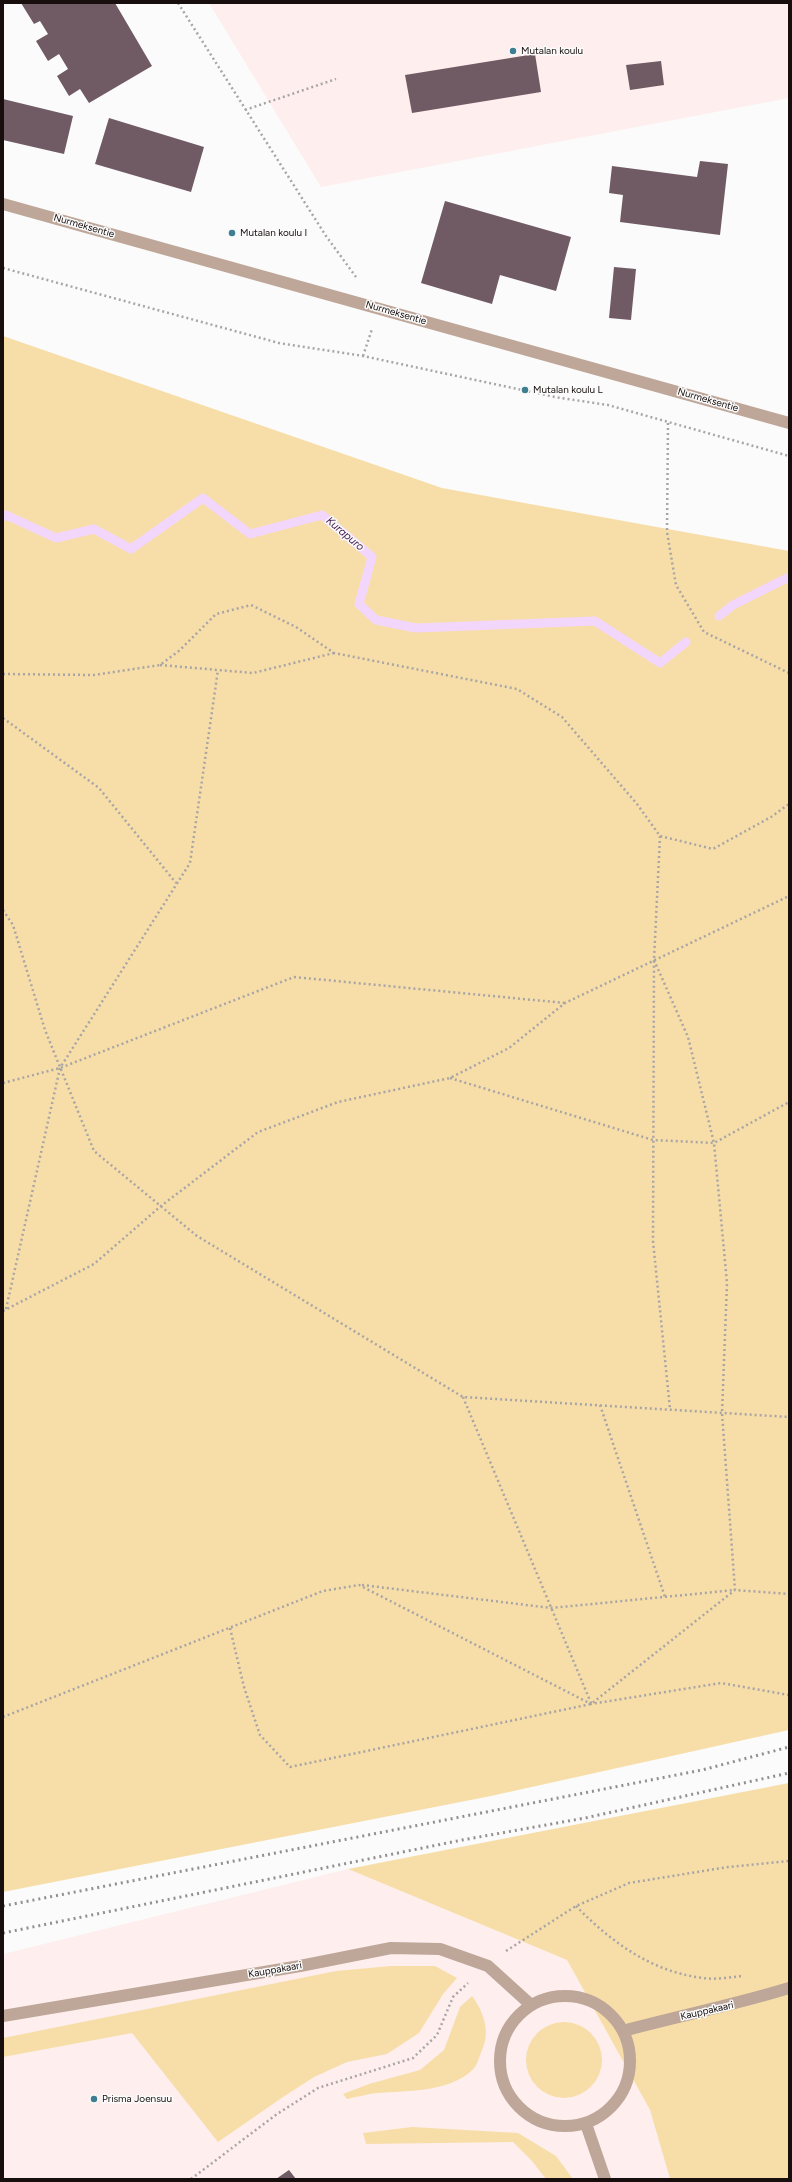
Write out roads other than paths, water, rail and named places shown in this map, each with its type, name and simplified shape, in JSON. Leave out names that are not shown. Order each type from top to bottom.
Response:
[{"type":"street","name":"Nurmeksentie","points":[[3,204],[786,422]]},
{"type":"street","name":"Kauppakaari","points":[[3,2016],[300,1966],[391,1948],[440,1949],[488,1966],[531,2006]]},
{"type":"street","name":"Kauppakaari","points":[[624,2031],[660,2021],[740,2003],[789,1988]]},
{"type":"street","points":[[552,1997],[576,1997],[593,2002],[610,2014],[624,2031],[628,2044],[630,2066],[624,2090],[610,2109],[586,2124],[560,2127],[544,2124],[527,2114],[515,2103],[504,2084],[500,2060],[504,2038],[515,2019],[531,2006],[552,1997]]},
{"type":"street","points":[[586,2124],[605,2179]]},
{"type":"waterway","name":"Kurapuro","points":[[3,517],[6,515],[56,538],[94,529],[131,549],[203,498],[250,534],[322,515],[372,557],[359,604],[376,620],[416,628],[595,621],[660,663],[686,642]]},
{"type":"waterway","points":[[719,616],[733,605],[787,578]]},
{"type":"railway","points":[[3,1906],[702,1770],[789,1747]]},
{"type":"railway","points":[[3,1933],[462,1840],[585,1818],[789,1773]]},
{"type":"place","name":"Mutalan koulu","points":[[513,51]]},
{"type":"place","name":"Mutalan koulu I","points":[[232,233]]},
{"type":"place","name":"Mutalan koulu L","points":[[525,390]]},
{"type":"place","name":"Prisma Joensuu","points":[[94,2099]]}]
